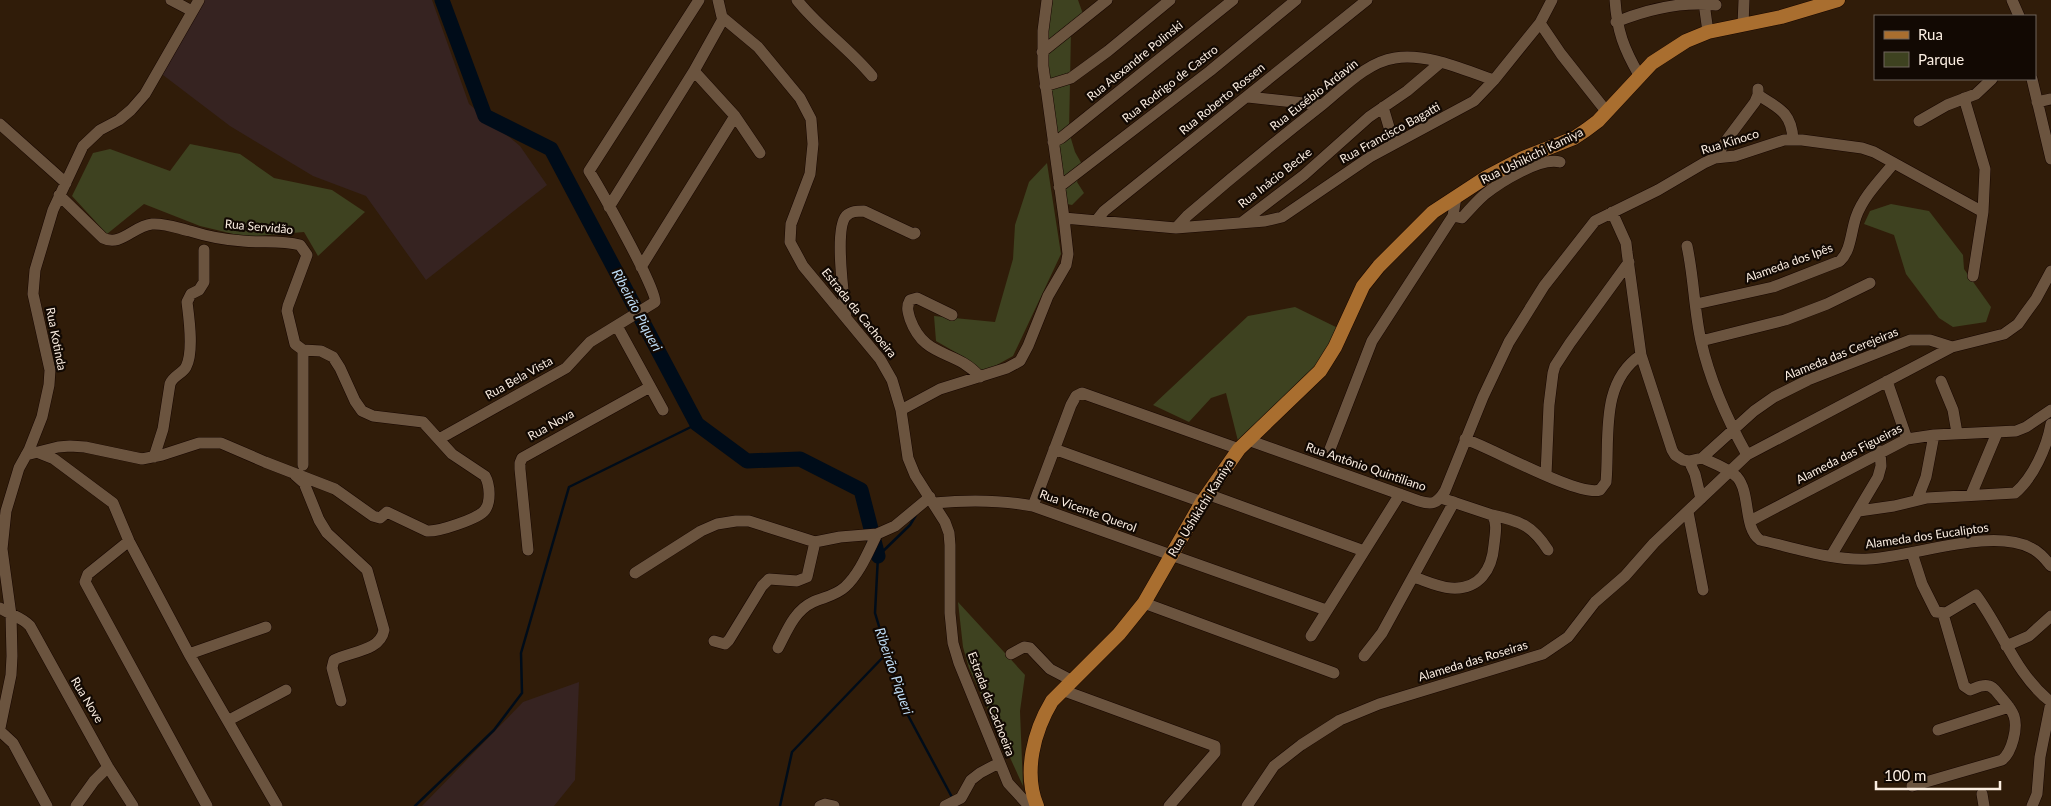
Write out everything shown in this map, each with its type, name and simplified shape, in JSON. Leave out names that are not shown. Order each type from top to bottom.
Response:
[{"type":"main road","name":"Rua Ushikichi Kamiya","points":[[1037,806],[1032,788],[1031,772],[1034,748],[1045,714],[1052,701],[1090,665],[1119,634],[1144,603],[1205,498],[1243,445],[1300,392],[1324,366],[1335,347],[1356,299],[1379,266],[1433,212],[1456,196],[1523,158],[1574,138],[1598,121],[1639,75],[1668,52],[1708,32],[1781,17],[1838,0]]},
{"type":"street","points":[[171,0],[192,11]]},
{"type":"street","name":"Rua Kotinda","points":[[0,729],[11,675],[11,615],[2,549],[3,510],[44,412],[50,370],[36,310],[33,277],[59,195],[83,146],[100,130],[126,115],[145,94],[199,0]]},
{"type":"street","points":[[699,0],[589,171],[642,266],[735,116]]},
{"type":"street","points":[[609,207],[694,71],[723,19],[718,0]]},
{"type":"street","points":[[797,0],[812,18],[853,54],[872,76]]},
{"type":"street","points":[[901,410],[940,389],[1015,365],[1024,355],[1048,296],[1066,266],[1068,254],[1064,218],[1042,52],[1047,0]]},
{"type":"street","points":[[1042,52],[1107,0]]},
{"type":"street","points":[[1045,86],[1071,78],[1170,0]]},
{"type":"street","name":"Rua Alexandre Polinski","points":[[1053,142],[1061,138],[1233,0]]},
{"type":"street","name":"Rua Rodrigo de Castro","points":[[1059,188],[1210,71],[1296,0]]},
{"type":"street","name":"Rua Francisco Bagatti","points":[[1240,224],[1282,217],[1336,179],[1394,144],[1474,101],[1494,80],[1540,23],[1552,0]]},
{"type":"street","points":[[1615,0],[1616,22],[1624,49],[1639,75]]},
{"type":"street","points":[[1743,25],[1744,0]]},
{"type":"street","points":[[2012,0],[2019,15]]},
{"type":"street","name":"Rua Roberto Rossen","points":[[1096,221],[1104,211],[1248,97],[1361,2]]},
{"type":"street","points":[[1616,22],[1647,11],[1687,4],[1716,5]]},
{"type":"street","points":[[1704,4],[1708,32]]},
{"type":"street","name":"Estrada da Cachoeira","points":[[723,19],[758,47],[786,81],[809,114],[813,128],[812,160],[806,185],[790,224],[790,242],[803,266],[889,372],[901,410],[908,458],[915,475],[945,522],[950,545],[950,613],[953,643],[965,682],[1008,783],[1029,806]]},
{"type":"street","points":[[1540,23],[1561,54],[1606,111]]},
{"type":"street","name":"Rua Eusébio Ardavin","points":[[1176,228],[1216,191],[1322,104],[1362,73],[1386,60],[1417,57],[1494,80]]},
{"type":"street","name":"Rua Inácio Becke","points":[[1064,218],[1176,228],[1240,224],[1304,175],[1355,128],[1440,63]]},
{"type":"street","points":[[694,71],[735,116],[760,152]]},
{"type":"street","points":[[1919,121],[1964,98],[1976,94],[1991,80]]},
{"type":"street","points":[[2032,80],[2051,159]]},
{"type":"street","points":[[1715,158],[1724,143],[1750,110],[1758,92],[1787,116],[1792,128],[1793,140]]},
{"type":"street","points":[[1248,97],[1322,104]]},
{"type":"street","points":[[1964,98],[1985,169],[1983,212],[1973,276]]},
{"type":"street","points":[[2037,102],[2051,99]]},
{"type":"street","points":[[1382,107],[1394,144]]},
{"type":"street","points":[[0,124],[66,183]]},
{"type":"street","name":"Rua Kinoco","points":[[1465,438],[1493,374],[1532,303],[1586,230],[1595,221],[1644,198],[1684,173],[1715,158],[1735,156],[1766,145],[1793,140],[1862,148],[1874,152],[1983,212]]},
{"type":"street","points":[[1454,216],[1462,218],[1485,194],[1523,171],[1547,161],[1560,162]]},
{"type":"street","name":"Alameda dos Ipês","points":[[1696,304],[1773,287],[1840,261],[1845,254],[1856,216],[1864,200],[1894,163]]},
{"type":"street","name":"Rua Servidão","points":[[59,195],[103,238],[110,242],[117,241],[140,227],[158,224],[243,241],[282,241],[300,245],[307,255],[306,262],[290,296],[288,311],[294,342],[303,350]]},
{"type":"street","points":[[1330,449],[1372,341],[1454,216],[1456,196]]},
{"type":"street","points":[[846,317],[840,238],[842,222],[846,217],[856,211],[864,211],[913,234],[915,233]]},
{"type":"street","points":[[1612,212],[1626,243],[1641,355],[1672,450],[1678,458],[1690,461],[1701,499]]},
{"type":"street","points":[[1687,246],[1701,341],[1724,413],[1747,455]]},
{"type":"street","points":[[154,457],[163,429],[170,384],[184,370],[189,358],[188,302],[191,294],[199,290],[204,282],[204,250]]},
{"type":"street","points":[[1546,475],[1549,405],[1555,366],[1629,262]]},
{"type":"street","name":"Rua Bela Vista","points":[[439,439],[566,368],[590,342],[653,304],[656,300],[656,295],[642,266]]},
{"type":"street","name":"Alameda das Cerejeiras","points":[[1690,461],[1702,458],[1754,411],[1774,397],[1808,380],[1910,340],[1930,340],[1952,347],[1995,338],[2011,330],[2018,324],[2036,299],[2051,271]]},
{"type":"street","points":[[1701,341],[1785,320],[1827,304],[1870,283]]},
{"type":"street","points":[[952,315],[916,298],[910,300],[907,307],[912,324],[922,341],[966,364],[980,377]]},
{"type":"street","points":[[617,326],[663,410]]},
{"type":"street","points":[[1729,471],[1747,455],[1952,347]]},
{"type":"street","points":[[26,455],[70,446],[97,449],[133,459],[154,457],[199,443],[221,443],[335,489],[377,518],[386,512],[427,531],[434,532],[444,530],[483,513],[488,504],[489,490],[485,476],[452,454],[423,422],[366,414],[354,401],[340,368],[333,357],[326,352],[303,350],[303,465]]},
{"type":"street","points":[[1465,438],[1560,482],[1596,491],[1603,487],[1607,476],[1612,397],[1621,375],[1641,355]]},
{"type":"street","points":[[1887,381],[1907,439]]},
{"type":"street","points":[[1942,381],[1953,410],[1957,433]]},
{"type":"street","name":"Rua Nova","points":[[528,550],[520,463],[522,458],[650,387]]},
{"type":"street","name":"Rua Antônio Quintiliano","points":[[1054,449],[1070,405],[1076,396],[1082,393],[1432,504],[1441,498],[1445,491],[1465,438]]},
{"type":"street","name":"Alameda das Figueiras","points":[[1750,521],[1880,451],[1907,439],[1957,433],[2016,431],[2026,427],[2051,410]]},
{"type":"street","points":[[1859,511],[1943,496],[2015,494],[2029,478],[2051,430]]},
{"type":"street","points":[[1971,495],[1996,433]]},
{"type":"street","points":[[1917,500],[1926,477],[1934,435]]},
{"type":"street","points":[[1033,506],[1054,449],[1364,551]]},
{"type":"street","points":[[1831,556],[1878,477],[1882,466],[1880,451]]},
{"type":"street","points":[[39,453],[54,459],[113,503],[128,541],[189,654],[229,720],[277,806]]},
{"type":"street","name":"Alameda dos Eucaliptos","points":[[1702,458],[1734,474],[1742,484],[1754,535],[1760,540],[1831,556],[1869,559],[1981,541],[2001,541],[2030,547],[2038,552],[2051,566]]},
{"type":"street","name":"Alameda das Roseiras","points":[[1247,806],[1274,766],[1300,745],[1340,720],[1387,702],[1543,654],[1558,646],[1568,637],[1595,602],[1625,576],[1654,543],[1729,471]]},
{"type":"street","points":[[294,473],[304,484],[319,520],[327,533],[367,570],[384,630],[381,640],[375,645],[334,660],[332,668],[341,701]]},
{"type":"street","points":[[1311,636],[1400,494]]},
{"type":"street","points":[[1441,498],[1520,522],[1530,528],[1548,550]]},
{"type":"street","points":[[635,573],[702,531],[726,522],[749,521],[815,542],[840,536],[877,534],[895,526],[932,500]]},
{"type":"street","name":"Rua Vicente Querol","points":[[932,500],[1013,502],[1033,506],[1326,610]]},
{"type":"street","points":[[1364,656],[1382,633],[1454,502]]},
{"type":"street","points":[[1688,512],[1703,590]]},
{"type":"street","points":[[1414,577],[1452,588],[1465,586],[1486,574],[1492,562],[1495,524],[1492,515]]},
{"type":"street","points":[[778,648],[800,611],[838,592],[851,580],[877,534]]},
{"type":"street","points":[[128,541],[88,574],[85,582],[207,806]]},
{"type":"street","points":[[714,641],[725,644],[729,640],[762,586],[769,579],[797,582],[807,577],[815,542]]},
{"type":"street","points":[[1912,553],[1922,584],[1936,612],[1943,614],[1976,595],[2026,677],[2051,702],[2040,757],[2037,794],[2032,806]]},
{"type":"street","points":[[1144,603],[1334,673]]},
{"type":"street","name":"Rua Nove","points":[[0,608],[11,615],[25,620],[30,626],[108,767],[133,806]]},
{"type":"street","points":[[1912,786],[2005,758],[2010,747],[2015,724],[2009,707],[1989,686],[1970,690],[1964,686],[1943,614]]},
{"type":"street","points":[[2006,646],[2029,636],[2051,616]]},
{"type":"street","points":[[189,654],[266,627]]},
{"type":"street","points":[[1011,654],[1024,647],[1030,648],[1067,685],[1208,742],[1216,748],[1215,753],[1169,806]]},
{"type":"street","points":[[229,720],[286,690]]},
{"type":"street","points":[[1938,730],[2009,707]]},
{"type":"street","points":[[0,729],[13,743],[47,806]]},
{"type":"street","points":[[946,805],[961,798],[971,780],[999,762]]},
{"type":"street","points":[[76,806],[94,781],[108,767]]},
{"type":"street","points":[[1982,794],[1984,806]]},
{"type":"street","points":[[820,806],[826,804],[834,806]]},
{"type":"shaded area","points":[[203,0],[432,0],[469,104],[520,146],[547,185],[426,280],[366,196],[313,176],[230,126],[159,72]]},
{"type":"shaded area","points":[[579,682],[575,780],[554,806],[422,806],[523,702]]},
{"type":"green space","points":[[1053,0],[1078,0],[1083,14],[1071,31],[1069,132],[1075,152],[1083,166],[1077,182],[1084,193],[1072,205],[1067,204],[1044,49]]},
{"type":"green space","points":[[190,144],[240,154],[274,178],[332,190],[365,212],[318,256],[304,232],[246,237],[200,226],[144,204],[107,234],[72,196],[93,153],[110,149],[170,171]]},
{"type":"green space","points":[[1047,163],[1061,254],[1013,356],[984,372],[962,356],[936,341],[934,316],[995,322],[1013,259],[1015,225],[1029,182]]},
{"type":"green space","points":[[1891,204],[1929,211],[1963,255],[1964,269],[1991,307],[1986,322],[1953,327],[1939,318],[1906,274],[1894,235],[1864,224],[1870,211]]},
{"type":"green space","points":[[1295,307],[1342,330],[1311,373],[1238,441],[1226,393],[1211,398],[1189,422],[1153,405],[1248,316]]},
{"type":"green space","points":[[958,602],[1025,675],[1020,711],[1023,786],[969,668],[963,647]]},
{"type":"waterway","name":"Ribeirão Piqueri","points":[[442,0],[485,116],[551,149],[697,424],[747,461],[800,459],[861,490],[878,556]]},
{"type":"waterway","points":[[415,806],[494,730],[522,693],[521,653],[569,487],[697,424]]},
{"type":"waterway","name":"Ribeirão Piqueri","points":[[916,515],[910,525],[878,556],[875,613],[903,706],[953,799]]},
{"type":"waterway","points":[[780,806],[792,752],[887,653]]}]
